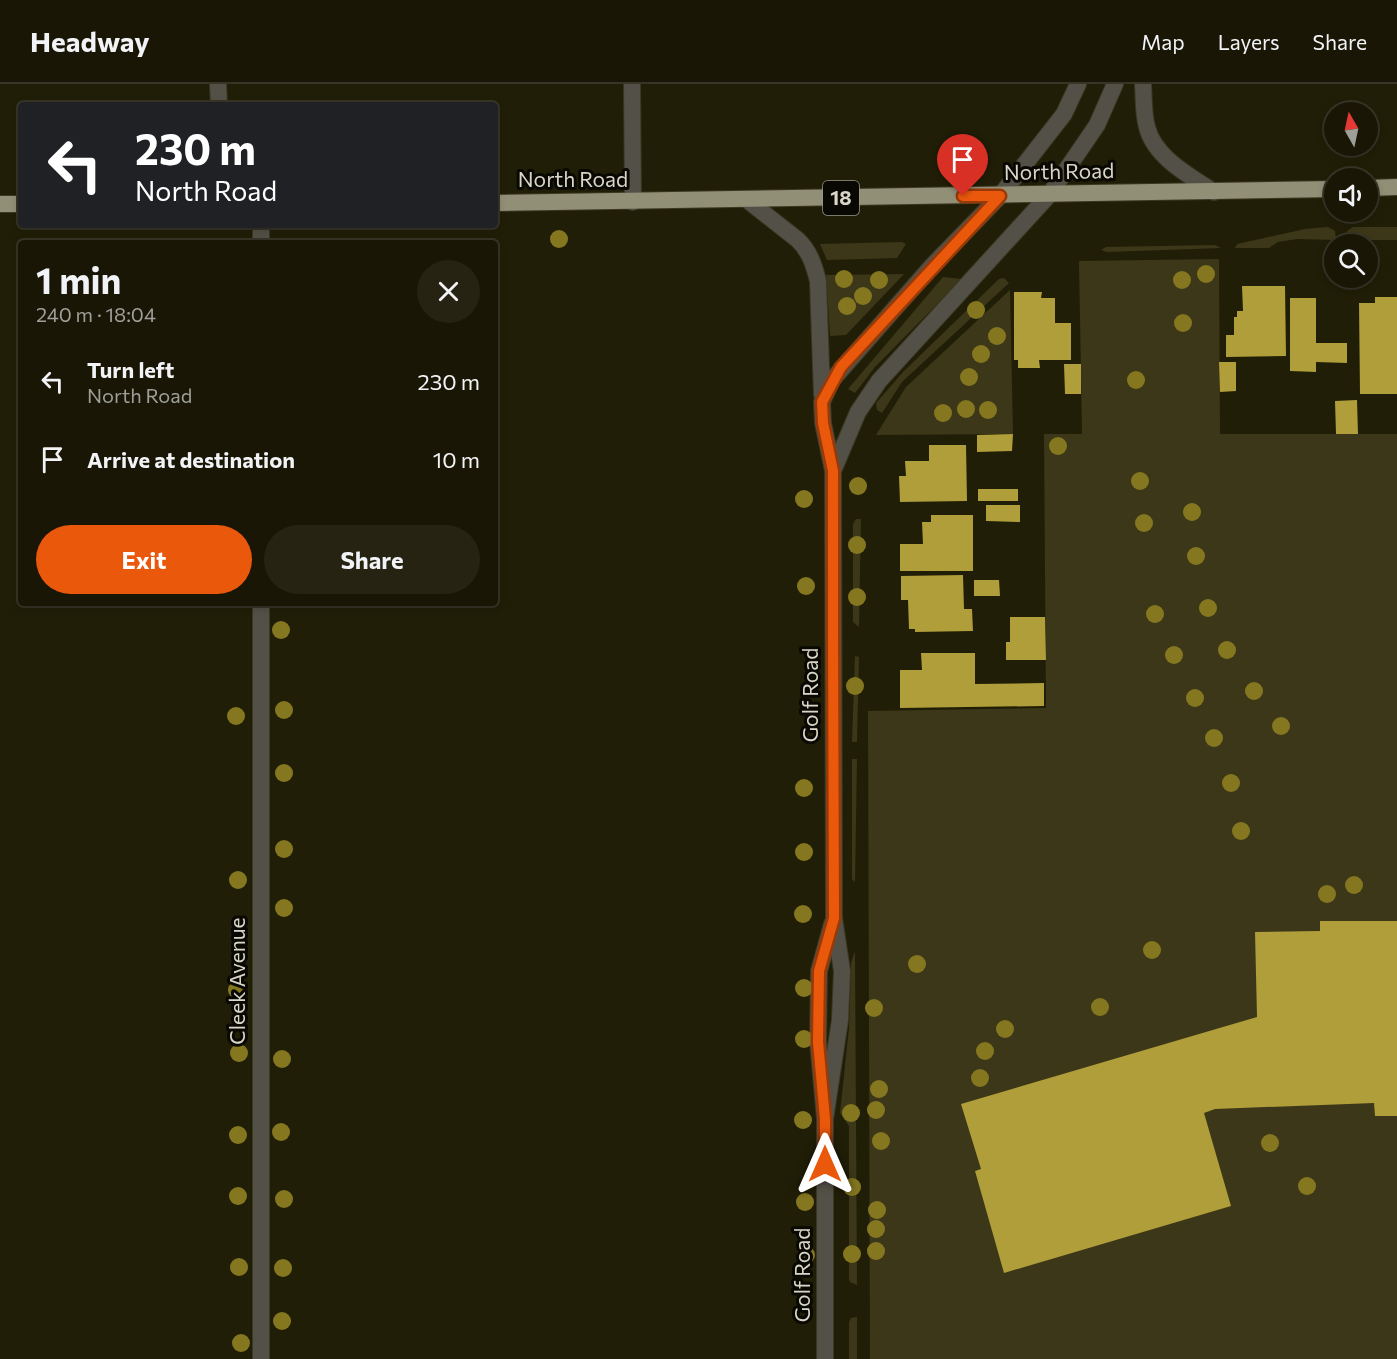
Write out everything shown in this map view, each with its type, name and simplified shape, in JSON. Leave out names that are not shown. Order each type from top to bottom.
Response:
[{"type":"highway","points":[[1378,188],[1397,187]]},
{"type":"highway","name":"North Road","points":[[498,203],[1324,189]]},
{"type":"highway","points":[[0,204],[18,204]]},
{"type":"street","points":[[218,84],[219,102]]},
{"type":"street","points":[[632,84],[633,202]]},
{"type":"street","points":[[822,402],[841,367],[1000,196],[1065,114],[1078,84]]},
{"type":"street","name":"Golf Road","points":[[833,471],[858,412],[879,381],[1049,195],[1097,125],[1115,84]]},
{"type":"street","points":[[1143,84],[1147,130],[1159,149],[1175,166],[1214,192]]},
{"type":"street","name":"Golf Road","points":[[746,199],[798,240],[806,248],[814,265],[818,281],[823,423],[833,471],[834,918],[842,971],[840,1020],[825,1119],[825,1359]]},
{"type":"street","name":"Cleek Avenue","points":[[261,606],[261,1359]]},
{"type":"shaded area","points":[[1328,227],[1335,231],[1335,234],[1324,234],[1324,240],[1297,239],[1278,242],[1269,248],[1235,248],[1237,244],[1305,229]]},
{"type":"shaded area","points":[[1353,227],[1397,227],[1397,240],[1378,240],[1378,234],[1347,234],[1347,231]]},
{"type":"shaded area","points":[[902,242],[906,244],[897,258],[827,260],[820,244]]},
{"type":"shaded area","points":[[1215,245],[1221,248],[1107,252],[1101,250],[1106,247]]},
{"type":"shaded area","points":[[1219,259],[1220,434],[1397,434],[1397,1359],[870,1359],[868,711],[1046,708],[1044,434],[1082,434],[1079,261]]},
{"type":"shaded area","points":[[904,274],[846,335],[830,336],[826,275]]},
{"type":"shaded area","points":[[943,277],[962,279],[875,367],[855,393],[848,389]]},
{"type":"shaded area","points":[[1004,278],[1009,283],[902,382],[882,413],[877,410],[876,403],[903,372],[999,279]]},
{"type":"shaded area","points":[[1010,290],[1013,434],[876,435],[906,387]]},
{"type":"shaded area","points":[[856,519],[861,519],[859,627],[853,622],[853,524]]},
{"type":"shaded area","points":[[855,656],[859,657],[857,742],[852,742]]},
{"type":"shaded area","points":[[852,759],[857,759],[855,882],[852,879]]},
{"type":"shaded area","points":[[855,951],[857,1285],[849,1279],[849,1126],[840,1113],[849,1028],[851,963]]},
{"type":"shaded area","points":[[857,1317],[857,1359],[849,1359],[849,1322],[851,1318]]},
{"type":"building","points":[[1242,286],[1285,286],[1286,356],[1226,357],[1226,335],[1234,335],[1234,317],[1237,317],[1237,311],[1243,311]]},
{"type":"building","points":[[1014,292],[1042,292],[1041,298],[1055,298],[1055,323],[1071,323],[1071,360],[1039,360],[1040,368],[1018,368],[1018,360],[1014,360]]},
{"type":"building","points":[[1375,297],[1397,297],[1397,394],[1360,394],[1359,303],[1375,303]]},
{"type":"building","points":[[1290,298],[1316,298],[1316,343],[1347,343],[1347,363],[1316,362],[1316,372],[1290,371]]},
{"type":"building","points":[[1219,362],[1236,362],[1236,391],[1220,392]]},
{"type":"building","points":[[1064,364],[1081,364],[1081,394],[1065,394]]},
{"type":"building","points":[[1357,400],[1358,434],[1336,434],[1335,401]]},
{"type":"building","points":[[1013,434],[1012,451],[977,452],[977,435]]},
{"type":"building","points":[[929,445],[966,445],[967,501],[900,502],[899,476],[906,476],[905,461],[929,461]]},
{"type":"building","points":[[978,489],[1018,489],[1018,501],[978,501]]},
{"type":"building","points":[[986,505],[1020,505],[1020,522],[986,521]]},
{"type":"building","points":[[931,515],[973,515],[973,571],[900,571],[900,544],[923,544],[922,522],[931,522]]},
{"type":"building","points":[[963,575],[964,609],[972,609],[973,631],[915,632],[915,629],[909,629],[908,600],[901,600],[901,576]]},
{"type":"building","points":[[974,580],[999,580],[1000,596],[974,596]]},
{"type":"building","points":[[1010,617],[1045,617],[1046,660],[1006,660],[1006,642],[1010,642]]},
{"type":"building","points":[[921,653],[975,653],[975,684],[1044,683],[1044,706],[900,708],[900,670],[922,670]]},
{"type":"building","points":[[1320,921],[1397,921],[1397,1116],[1375,1116],[1374,1103],[1215,1109],[1204,1113],[1231,1206],[1004,1273],[975,1171],[981,1169],[961,1104],[1257,1017],[1255,932],[1320,931]]},
{"type":"route","points":[[825,1164],[825,1119],[818,1042],[819,971],[834,918],[833,471],[823,423],[822,402],[841,367],[1000,196],[963,196]]}]
